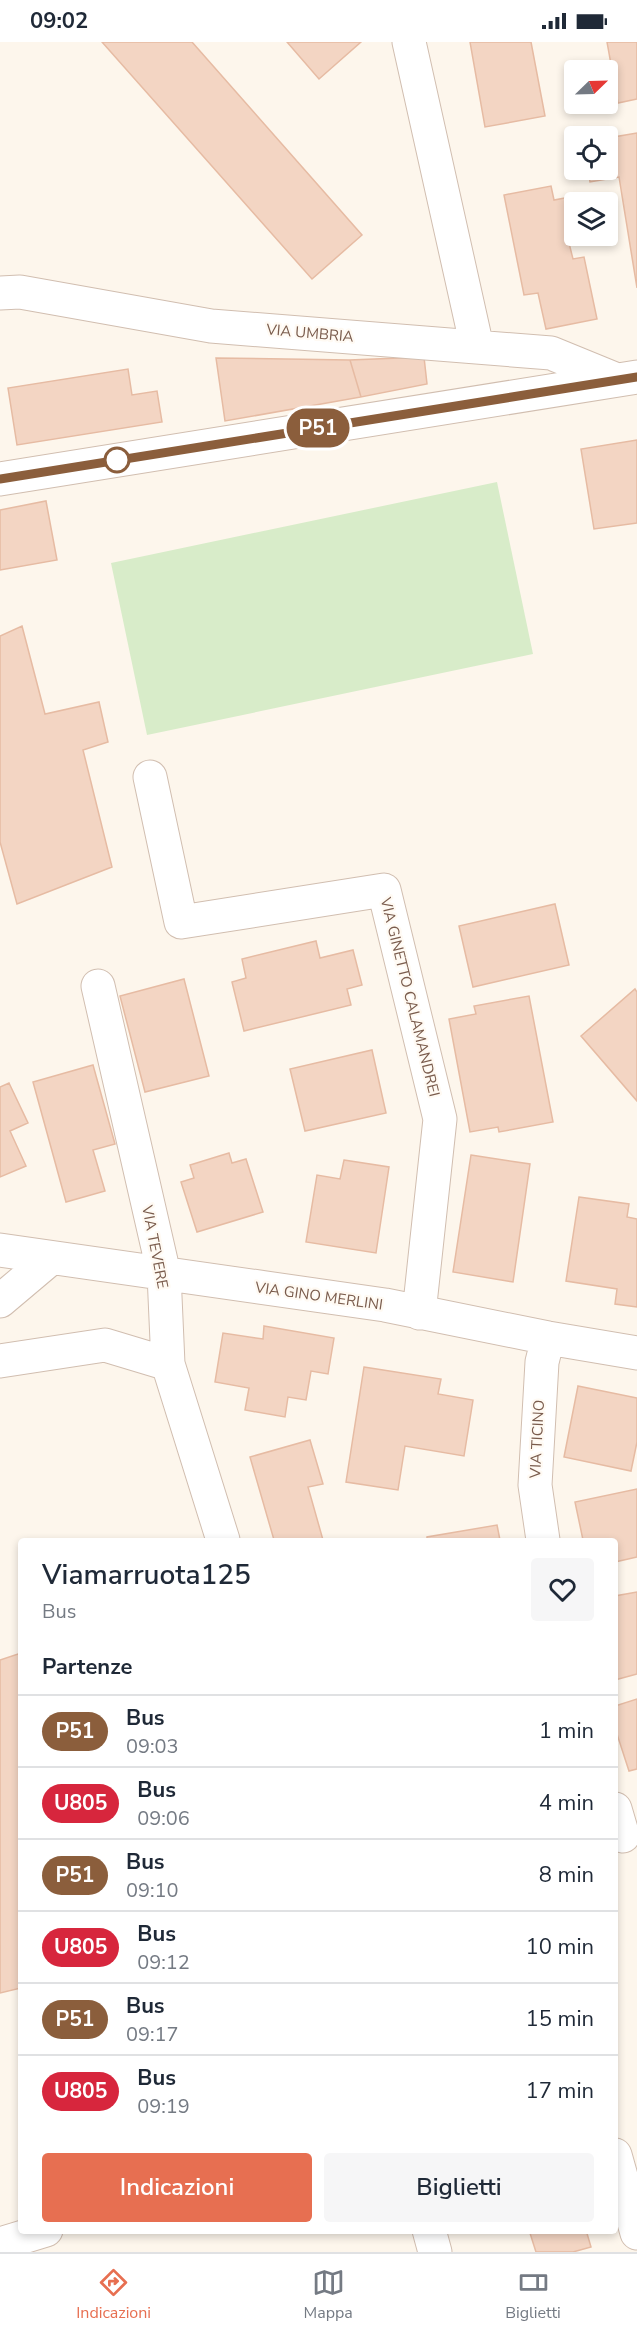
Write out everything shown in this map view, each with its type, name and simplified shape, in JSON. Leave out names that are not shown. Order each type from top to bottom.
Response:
[{"type":"street","points":[[409,42],[477,347]]},
{"type":"street","name":"VIA UMBRIA","points":[[0,293],[21,292],[211,326],[551,353],[627,378]]},
{"type":"street","points":[[0,479],[627,378]]},
{"type":"street","name":"VIA GINETTO CALAMANDREI","points":[[150,777],[181,922],[384,890],[440,1119],[419,1313]]},
{"type":"street","name":"VIA TEVERE","points":[[98,986],[164,1274],[168,1364],[222,1538]]},
{"type":"street","name":"VIA GINO MERLINI","points":[[0,1250],[385,1305],[548,1338],[637,1353]]},
{"type":"street","points":[[0,1301],[51,1258]]},
{"type":"street","name":"VIA TICINO","points":[[543,1538],[535,1485],[542,1362],[548,1338]]},
{"type":"street","points":[[0,1361],[105,1346],[168,1364]]},
{"type":"street","points":[[618,2166],[637,2233]]},
{"type":"street","points":[[0,2244],[33,2234]]},
{"type":"street","points":[[430,2234],[435,2252]]},
{"type":"green space","points":[[497,482],[533,654],[147,735],[111,563]]},
{"type":"building","points":[[102,42],[192,42],[362,235],[312,279]]},
{"type":"building","points":[[287,42],[361,42],[319,79]]},
{"type":"building","points":[[470,42],[531,42],[545,116],[485,127]]},
{"type":"building","points":[[607,42],[637,42],[637,99],[618,103],[618,60],[610,60]]},
{"type":"building","points":[[637,133],[637,288],[618,177],[618,136]]},
{"type":"building","points":[[551,186],[554,200],[564,198],[564,246],[570,246],[573,259],[584,257],[597,319],[546,329],[538,293],[524,295],[504,195]]},
{"type":"building","points":[[424,357],[427,384],[361,397],[350,360]]},
{"type":"building","points":[[216,358],[350,360],[361,397],[225,421]]},
{"type":"building","points":[[128,369],[132,395],[157,391],[162,422],[17,445],[8,388]]},
{"type":"building","points":[[637,440],[637,523],[594,529],[581,449]]},
{"type":"building","points":[[46,501],[57,560],[0,570],[0,510]]},
{"type":"building","points":[[22,626],[45,714],[99,702],[108,742],[83,750],[112,867],[17,904],[0,842],[0,636]]},
{"type":"building","points":[[555,904],[569,965],[473,987],[459,926]]},
{"type":"building","points":[[316,941],[320,958],[353,950],[362,985],[347,989],[351,1005],[244,1031],[232,982],[246,978],[242,959]]},
{"type":"building","points":[[184,979],[209,1076],[145,1092],[120,996]]},
{"type":"building","points":[[635,989],[637,992],[637,1101],[581,1036]]},
{"type":"building","points":[[529,996],[553,1122],[499,1132],[498,1127],[470,1132],[449,1019],[476,1014],[474,1006]]},
{"type":"building","points":[[372,1050],[386,1113],[305,1131],[290,1069]]},
{"type":"building","points":[[93,1065],[115,1144],[93,1150],[105,1191],[66,1202],[33,1082]]},
{"type":"building","points":[[9,1083],[28,1123],[10,1131],[26,1166],[0,1177],[0,1087]]},
{"type":"building","points":[[229,1153],[232,1163],[246,1159],[263,1212],[197,1232],[181,1182],[194,1178],[190,1165]]},
{"type":"building","points":[[471,1155],[530,1164],[513,1282],[453,1272]]},
{"type":"building","points":[[344,1160],[389,1167],[376,1253],[306,1242],[317,1175],[340,1179]]},
{"type":"building","points":[[579,1197],[629,1204],[627,1217],[637,1219],[637,1307],[615,1304],[617,1289],[566,1281]]},
{"type":"building","points":[[264,1326],[334,1338],[328,1374],[311,1371],[306,1400],[288,1397],[285,1417],[245,1410],[249,1388],[215,1382],[223,1333],[263,1339]]},
{"type":"building","points":[[364,1367],[441,1379],[438,1394],[473,1400],[464,1456],[405,1446],[398,1490],[346,1482]]},
{"type":"building","points":[[578,1386],[637,1398],[637,1442],[631,1471],[564,1457]]},
{"type":"building","points":[[310,1440],[323,1484],[308,1487],[322,1538],[273,1538],[250,1457]]},
{"type":"building","points":[[637,1489],[637,1557],[618,1561],[618,1538],[583,1538],[575,1502]]},
{"type":"building","points":[[497,1525],[500,1538],[427,1538]]},
{"type":"building","points":[[637,1592],[637,1674],[618,1679],[618,1595]]},
{"type":"building","points":[[18,1654],[18,1989],[0,1993],[0,1660]]},
{"type":"building","points":[[637,1699],[637,1769],[629,1771],[618,1737],[618,1705]]},
{"type":"building","points":[[530,2234],[587,2234],[591,2247],[573,2252],[536,2252]]},
{"type":"bus line","name":"P51","points":[[0,479],[637,377]]}]
